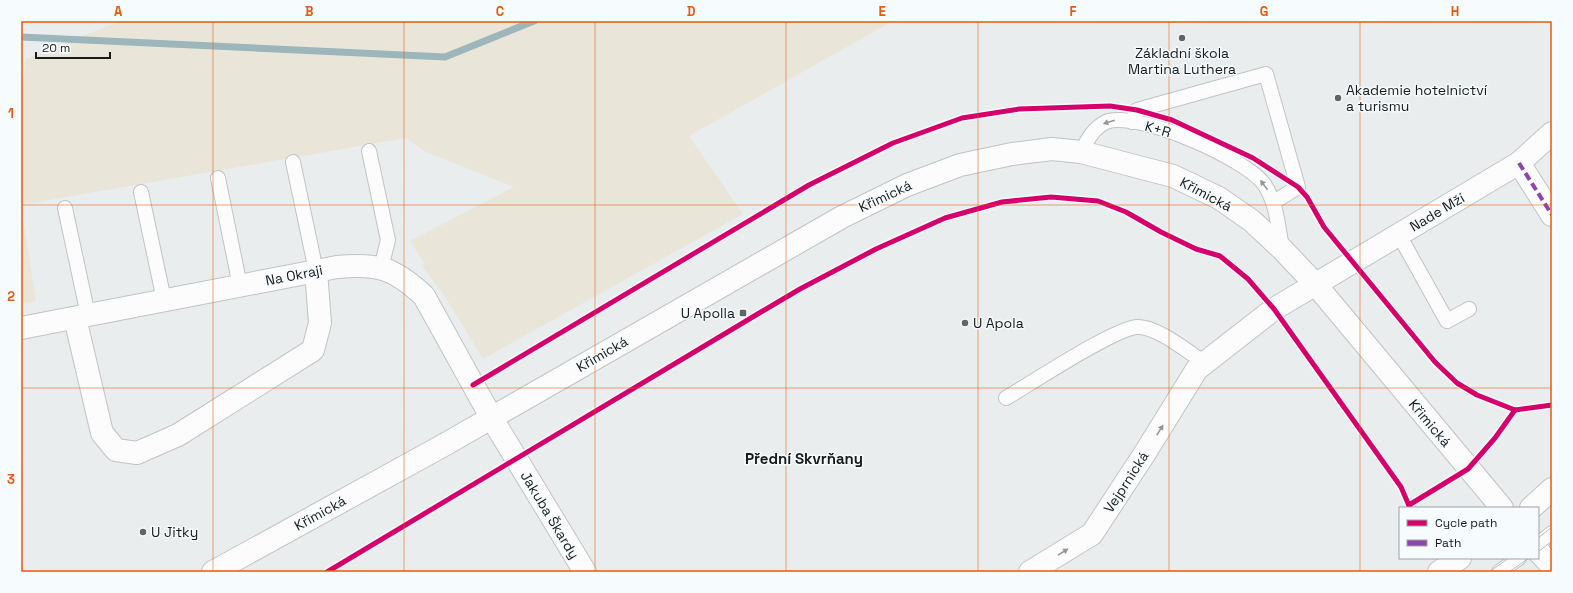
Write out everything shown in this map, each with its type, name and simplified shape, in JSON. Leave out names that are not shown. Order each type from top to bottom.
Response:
[{"type":"street","name":"Nade Mží","points":[[1201,366],[1274,309],[1518,163],[1552,132]]},
{"type":"street","name":"Křimická","points":[[212,572],[444,445],[842,217],[906,185],[960,165],[1012,154],[1052,149],[1081,152],[1173,176],[1219,198],[1252,221],[1282,249],[1316,285],[1501,507]]},
{"type":"street","points":[[1518,163],[1552,215]]},
{"type":"street","name":"Na Okraji","points":[[21,328],[316,271],[362,264],[381,268],[408,281],[424,296],[491,417]]},
{"type":"street","points":[[81,316],[102,433],[116,450],[137,453],[178,435],[313,350],[320,323],[316,271]]},
{"type":"street","name":"Vejprnická","points":[[1030,572],[1092,534],[1201,366]]},
{"type":"street","name":"Jakuba Škardy","points":[[491,417],[584,572]]},
{"type":"street","points":[[1532,507],[1552,489]]},
{"type":"street","points":[[1539,552],[1552,566]]},
{"type":"street","points":[[1439,572],[1458,559]]},
{"type":"lane","points":[[1132,122],[1137,110],[1266,74],[1298,187],[1274,202]]},
{"type":"lane","name":"K+R","points":[[1081,152],[1090,135],[1105,123],[1117,120],[1159,128],[1192,140],[1223,154],[1252,172],[1263,183],[1274,202],[1282,249]]},
{"type":"lane","points":[[369,151],[388,240],[381,268]]},
{"type":"lane","points":[[293,162],[316,271]]},
{"type":"lane","points":[[218,178],[240,286]]},
{"type":"lane","points":[[141,192],[164,300]]},
{"type":"lane","points":[[65,208],[81,316]]},
{"type":"lane","points":[[1399,235],[1447,321],[1469,309]]},
{"type":"lane","points":[[1006,398],[1114,335],[1137,327],[1154,330],[1201,366]]},
{"type":"lane","points":[[1539,543],[1552,533]]},
{"type":"lane","points":[[1499,572],[1518,559]]},
{"type":"shaded area","points":[[120,21],[893,21],[689,136],[743,214],[483,359],[444,295],[422,266],[425,264],[410,241],[514,187],[426,152],[406,138],[21,205],[21,94],[26,59]]},
{"type":"shaded area","points":[[21,205],[36,301],[21,303]]},
{"type":"waterway","points":[[21,37],[445,57],[534,21]]},
{"type":"tram line","points":[[1539,537],[1552,527]]},
{"type":"tram line","points":[[1539,551],[1552,541]]},
{"type":"tram line","points":[[1489,572],[1508,559]]},
{"type":"tram line","points":[[1509,572],[1528,559]]},
{"type":"marked path","points":[[1519,163],[1552,215]]},
{"type":"cycle path","points":[[473,385],[809,185],[893,143],[962,118],[1019,109],[1110,106],[1137,110],[1172,120],[1253,158],[1298,187],[1307,197],[1324,227],[1435,362],[1457,383],[1477,395],[1515,410],[1552,405]]},
{"type":"cycle path","points":[[327,572],[800,289],[876,249],[945,218],[1002,202],[1051,197],[1098,201],[1126,212],[1161,232],[1196,249],[1220,256],[1248,279],[1274,309],[1401,487],[1410,507]]},
{"type":"cycle path","points":[[1409,505],[1468,469],[1495,438],[1515,410]]},
{"type":"place","name":"Základní škola Martina Luthera","points":[[1182,38]]},
{"type":"place","name":"Akademie hotelnictví a turismu","points":[[1338,98]]},
{"type":"place","name":"U Apolla","points":[[743,313]]},
{"type":"place","name":"U Apola","points":[[965,323]]},
{"type":"place","name":"U Jitky","points":[[143,532]]},
{"type":"district","name":"Přední Skvrňany","points":[[804,458]]}]
